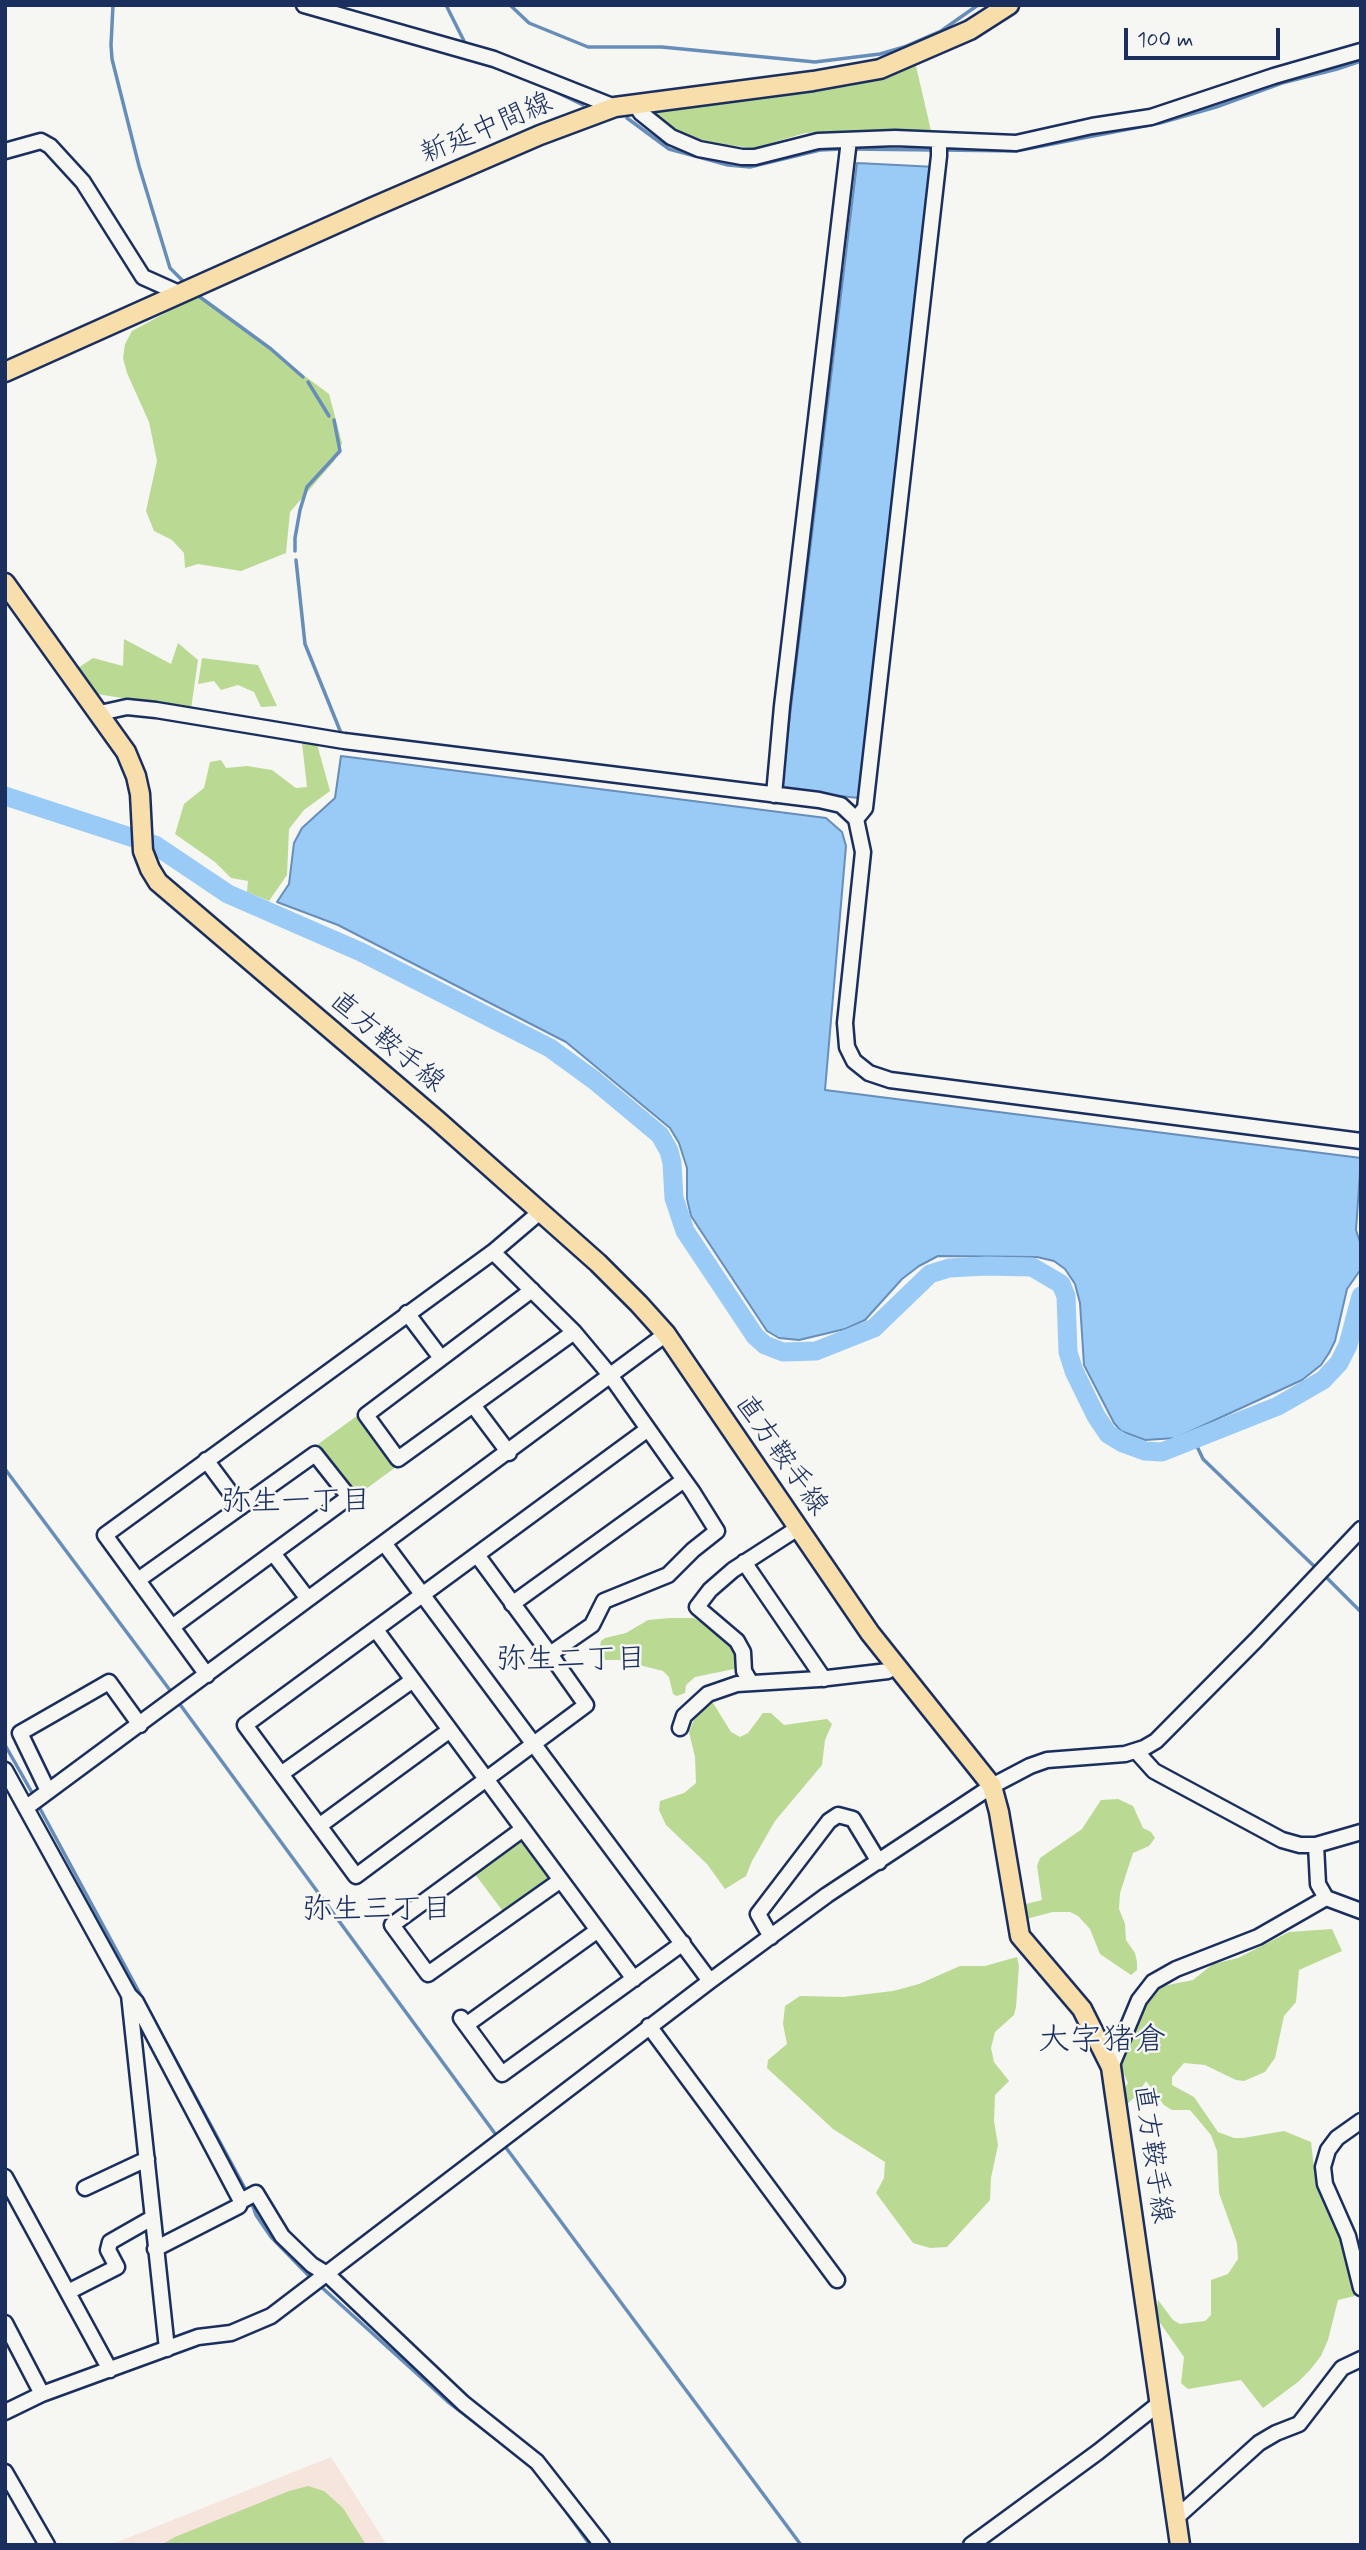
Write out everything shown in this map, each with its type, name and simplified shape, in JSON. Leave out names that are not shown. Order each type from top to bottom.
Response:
[{"type":"main road","name":"新延中間線","points":[[5,372],[505,149],[615,107],[813,81],[880,69],[970,30],[1009,5]]},
{"type":"main road","name":"直方鞍手線","points":[[5,583],[126,752],[136,776],[143,851],[158,882],[437,1120],[598,1263],[666,1335],[870,1633],[992,1786],[999,1812],[1020,1936],[1082,2009],[1111,2067],[1180,2545]]},
{"type":"street","points":[[304,5],[494,59],[615,107]]},
{"type":"street","points":[[635,104],[641,113],[671,137],[699,149],[742,157],[755,157],[818,141],[895,138],[1016,143],[1092,126],[1151,117],[1273,76],[1361,51]]},
{"type":"street","points":[[774,794],[849,140]]},
{"type":"street","points":[[5,151],[41,141],[51,146],[83,183],[143,277],[181,294]]},
{"type":"street","points":[[856,820],[865,808],[910,422],[939,141]]},
{"type":"street","points":[[100,713],[127,707],[156,710],[344,741],[774,794],[841,805],[856,820],[863,852],[845,1023],[847,1047],[854,1061],[869,1073],[890,1080],[1361,1141]]},
{"type":"street","points":[[207,1675],[105,1535],[493,1252],[540,1212]]},
{"type":"street","points":[[493,1252],[574,1332],[610,1375],[717,1531],[668,1575],[604,1601],[592,1625],[550,1654]]},
{"type":"street","points":[[532,1290],[366,1415],[398,1459],[574,1332]]},
{"type":"street","points":[[407,1314],[441,1358]]},
{"type":"street","points":[[26,1807],[666,1335]]},
{"type":"street","points":[[473,1405],[509,1452]]},
{"type":"street","points":[[477,1555],[586,1706],[356,1876],[245,1726],[424,1595],[477,1555],[648,1429]]},
{"type":"street","points":[[138,1580],[315,1454],[349,1497],[172,1627]]},
{"type":"street","points":[[206,1460],[241,1507]]},
{"type":"street","points":[[512,1604],[684,1480]]},
{"type":"street","points":[[751,1684],[744,1671],[743,1652],[737,1642],[698,1607],[710,1590],[744,1562],[798,1528]]},
{"type":"street","points":[[5,2412],[42,2394],[198,2337],[232,2333],[271,2316],[710,1981],[827,1895],[992,1786],[1047,1759],[1125,1754],[1156,1741],[1361,1529]]},
{"type":"street","points":[[384,1543],[710,1981]]},
{"type":"street","points":[[273,1553],[308,1599]]},
{"type":"street","points":[[744,1562],[824,1679]]},
{"type":"street","points":[[376,1630],[634,1979]]},
{"type":"street","points":[[680,1728],[684,1716],[708,1694],[737,1684],[824,1679],[888,1671],[895,1663]]},
{"type":"street","points":[[281,1774],[413,1680]]},
{"type":"street","points":[[48,1791],[20,1733],[108,1682],[139,1725]]},
{"type":"street","points":[[319,1826],[450,1730]]},
{"type":"street","points":[[1136,1751],[1162,1776],[1282,1840],[1317,1845],[1361,1832]]},
{"type":"street","points":[[5,1770],[142,2014],[241,2201]]},
{"type":"street","points":[[771,1937],[758,1914],[829,1821],[838,1815],[853,1819],[879,1862]]},
{"type":"street","points":[[523,1829],[392,1925],[421,1964],[428,1973],[561,1880]]},
{"type":"street","points":[[1317,1845],[1318,1884],[1326,1898],[1361,1911]]},
{"type":"street","points":[[1111,2067],[1139,2000],[1153,1982],[1175,1969],[1258,1937],[1326,1898]]},
{"type":"street","points":[[598,1930],[464,2022],[502,2074],[683,1943]]},
{"type":"street","points":[[129,1995],[167,2349]]},
{"type":"street","points":[[649,2026],[837,2280]]},
{"type":"street","points":[[1361,2121],[1337,2138],[1328,2150],[1323,2167],[1325,2184],[1348,2236],[1361,2288]]},
{"type":"street","points":[[85,2188],[147,2159]]},
{"type":"street","points":[[5,2177],[110,2370]]},
{"type":"street","points":[[155,2249],[239,2206],[241,2201],[256,2193],[282,2236],[312,2265],[327,2274],[463,2403],[537,2462],[602,2545]]},
{"type":"street","points":[[68,2292],[117,2267],[108,2250],[110,2242],[152,2218]]},
{"type":"street","points":[[5,2323],[42,2394]]},
{"type":"street","points":[[1176,2518],[1229,2467],[1259,2443],[1299,2424],[1342,2368],[1361,2359]]},
{"type":"street","points":[[971,2545],[1156,2406],[1161,2405]]},
{"type":"street","points":[[5,2472],[47,2545]]},
{"type":"shaded area","points":[[331,2457],[387,2545],[110,2545]]},
{"type":"green space","points":[[916,66],[932,135],[909,132],[805,133],[755,148],[708,143],[677,130],[655,117],[652,110],[851,86]]},
{"type":"green space","points":[[197,296],[329,394],[342,443],[335,460],[290,512],[286,553],[241,571],[198,564],[185,568],[184,553],[172,540],[154,531],[146,511],[157,461],[149,422],[127,373],[123,358],[125,344],[132,331]]},
{"type":"green space","points":[[124,639],[171,664],[178,643],[198,660],[191,709],[97,694],[78,668],[93,658],[123,666]]},
{"type":"green space","points":[[202,658],[258,665],[277,706],[261,707],[254,692],[238,685],[221,690],[214,681],[198,684]]},
{"type":"green space","points":[[302,743],[317,744],[330,791],[304,810],[289,829],[287,875],[269,901],[247,892],[248,881],[231,878],[215,862],[175,834],[184,804],[204,788],[210,762],[221,760],[226,768],[247,766],[272,770],[296,788],[307,787]]},
{"type":"green space","points":[[358,1415],[396,1467],[355,1497],[317,1445]]},
{"type":"green space","points":[[694,1618],[738,1646],[737,1667],[695,1677],[686,1685],[685,1693],[677,1696],[673,1694],[669,1677],[663,1671],[598,1656],[601,1641],[605,1638],[626,1633],[648,1620]]},
{"type":"green space","points":[[710,1698],[731,1732],[740,1737],[748,1733],[763,1713],[771,1713],[784,1725],[827,1719],[832,1724],[825,1740],[822,1765],[775,1821],[746,1876],[725,1889],[707,1864],[666,1825],[659,1810],[660,1801],[684,1793],[696,1783],[695,1757],[689,1732],[698,1709]]},
{"type":"green space","points":[[1118,1799],[1133,1806],[1143,1828],[1155,1838],[1149,1846],[1133,1853],[1120,1893],[1119,1909],[1125,1924],[1126,1940],[1135,1953],[1137,1962],[1137,1970],[1131,1975],[1100,1954],[1090,1929],[1078,1916],[1070,1912],[1053,1912],[1022,1920],[1018,1906],[1042,1900],[1037,1866],[1040,1858],[1082,1829],[1101,1800]]},
{"type":"green space","points":[[522,1838],[553,1879],[505,1914],[474,1873]]},
{"type":"green space","points":[[1332,1929],[1342,1951],[1299,1970],[1296,2002],[1284,2016],[1275,2058],[1265,2072],[1244,2081],[1236,2080],[1205,2065],[1184,2063],[1172,2077],[1172,2085],[1194,2097],[1218,2132],[1234,2138],[1243,2138],[1284,2131],[1311,2142],[1315,2177],[1343,2247],[1355,2296],[1338,2300],[1328,2340],[1321,2356],[1310,2370],[1263,2408],[1241,2380],[1188,2389],[1181,2383],[1184,2357],[1156,2317],[1158,2300],[1173,2320],[1180,2324],[1205,2321],[1211,2315],[1211,2280],[1228,2274],[1238,2259],[1237,2243],[1219,2193],[1217,2151],[1211,2135],[1190,2110],[1172,2110],[1164,2105],[1146,2081],[1137,2095],[1123,2108],[1122,2093],[1128,2083],[1120,2066],[1151,1993],[1158,1987],[1193,1980],[1213,1964],[1238,1958],[1289,1932]]},
{"type":"green space","points":[[1017,1957],[1019,1966],[1014,2015],[995,2032],[991,2048],[994,2062],[1009,2081],[995,2095],[994,2121],[998,2145],[991,2178],[990,2200],[947,2247],[930,2248],[913,2243],[876,2193],[884,2178],[885,2162],[833,2129],[767,2068],[768,2060],[787,2044],[783,2024],[785,2006],[800,1996],[843,1997],[893,1991],[919,1984],[960,1966],[985,1966]]},
{"type":"green space","points":[[308,2486],[324,2491],[343,2508],[366,2545],[161,2545],[289,2491]]},
{"type":"water","points":[[857,163],[936,167],[859,798],[781,790]]},
{"type":"water","points":[[341,756],[826,818],[842,832],[846,846],[825,1090],[1361,1158],[1356,1230],[1361,1245],[1361,1269],[1347,1289],[1335,1341],[1329,1353],[1321,1365],[1302,1380],[1176,1438],[1145,1440],[1121,1431],[1114,1423],[1084,1365],[1080,1303],[1075,1284],[1065,1269],[1054,1261],[1037,1257],[938,1256],[902,1279],[865,1320],[845,1329],[799,1340],[779,1338],[767,1331],[691,1216],[687,1199],[687,1168],[679,1143],[670,1128],[566,1042],[338,925],[277,902],[289,884],[294,843],[302,828],[335,798]]},
{"type":"waterway","points":[[113,5],[112,59],[139,166],[170,268],[184,282]]},
{"type":"waterway","points":[[446,5],[466,45]]},
{"type":"waterway","points":[[510,5],[529,23],[588,47],[662,47],[815,62],[880,54],[904,47],[941,31],[978,5]]},
{"type":"waterway","points":[[941,150],[1016,151],[1160,123],[1216,107],[1282,83],[1361,61]]},
{"type":"waterway","points":[[478,62],[498,68]]},
{"type":"waterway","points":[[544,86],[583,105]]},
{"type":"waterway","points":[[627,118],[669,149],[728,165],[750,167],[820,150],[843,149]]},
{"type":"waterway","points":[[851,149],[934,150]]},
{"type":"waterway","points":[[200,297],[271,349],[303,377]]},
{"type":"waterway","points":[[308,382],[329,416]]},
{"type":"waterway","points":[[295,551],[300,510],[307,487],[340,451],[334,420]]},
{"type":"waterway","points":[[296,560],[305,644],[341,733]]},
{"type":"waterway","points":[[5,796],[155,845],[228,894],[361,952],[550,1048],[594,1080],[660,1135],[669,1151],[674,1198],[685,1231],[755,1336],[765,1345],[783,1352],[816,1351],[874,1328],[930,1274],[949,1268],[1032,1267],[1061,1284],[1066,1296],[1068,1352],[1074,1371],[1108,1434],[1145,1451],[1162,1452],[1278,1406],[1323,1380],[1339,1363],[1348,1345],[1361,1296]]},
{"type":"waterway","points":[[1194,1440],[1203,1459],[1317,1569]]},
{"type":"waterway","points":[[5,1469],[172,1693]]},
{"type":"waterway","points":[[1323,1574],[1361,1612]]},
{"type":"waterway","points":[[176,1699],[499,2139]]},
{"type":"waterway","points":[[5,1745],[34,1796]]},
{"type":"waterway","points":[[37,1803],[248,2194]]},
{"type":"waterway","points":[[504,2145],[801,2545]]},
{"type":"waterway","points":[[251,2201],[256,2215],[271,2237],[312,2279]]},
{"type":"waterway","points":[[318,2284],[447,2401],[522,2459]]},
{"type":"waterway","points":[[563,2507],[590,2545]]},
{"type":"district","name":"弥生一丁目","points":[[296,1504]]},
{"type":"district","name":"弥生二丁目","points":[[571,1662]]},
{"type":"district","name":"弥生三丁目","points":[[377,1912]]},
{"type":"district","name":"大字猪倉","points":[[1102,2042]]}]
